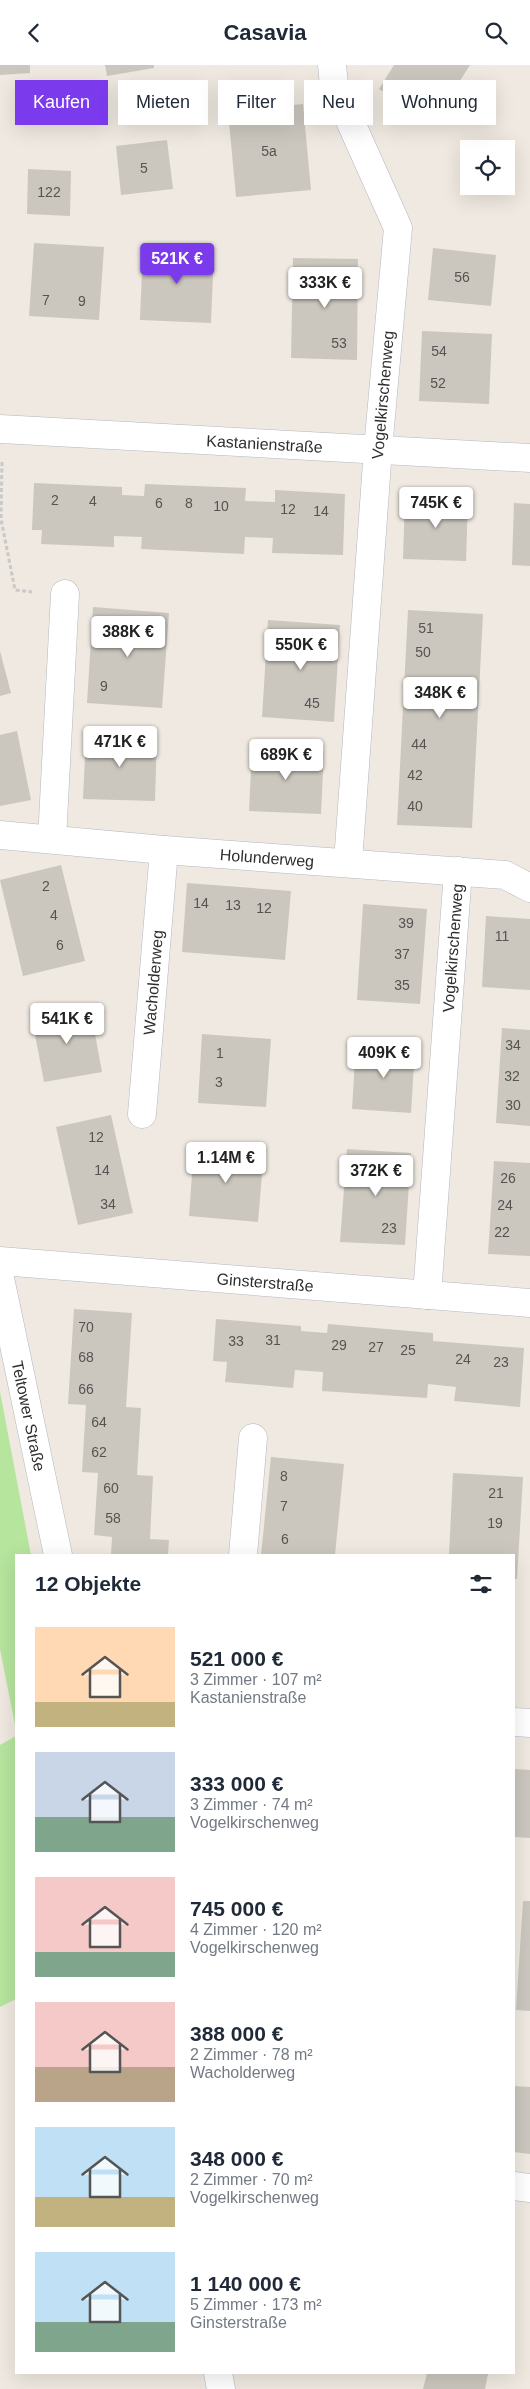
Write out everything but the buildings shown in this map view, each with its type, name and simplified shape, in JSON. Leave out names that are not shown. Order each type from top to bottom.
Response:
[{"type":"street","name":"Vogelkirschenweg","points":[[332,65],[334,85],[398,228],[378,449],[348,862]]},
{"type":"street","name":"Kastanienstraße","points":[[1,429],[530,458]]},
{"type":"street","points":[[52,839],[65,594]]},
{"type":"street","name":"Holunderweg","points":[[0,835],[164,850],[505,875],[530,889]]},
{"type":"street","name":"Wacholderweg","points":[[142,1114],[164,850]]},
{"type":"street","name":"Vogelkirschenweg","points":[[427,1295],[458,871]]},
{"type":"street","name":"Ginsterstraße","points":[[0,1261],[530,1303]]},
{"type":"street","name":"Teltower Straße","points":[[0,1278],[58,1554]]},
{"type":"street","points":[[243,1554],[253,1438]]},
{"type":"street","points":[[515,1722],[530,1723]]},
{"type":"street","points":[[515,2186],[530,2188]]},
{"type":"street","points":[[218,2374],[222,2389]]},
{"type":"path","points":[[1,429],[2,519],[15,590],[65,594]]},
{"type":"green space","points":[[0,1392],[31,1554],[15,1554],[15,1725],[0,1649]]},
{"type":"green space","points":[[15,1737],[15,2000],[0,2007],[0,1745]]}]
